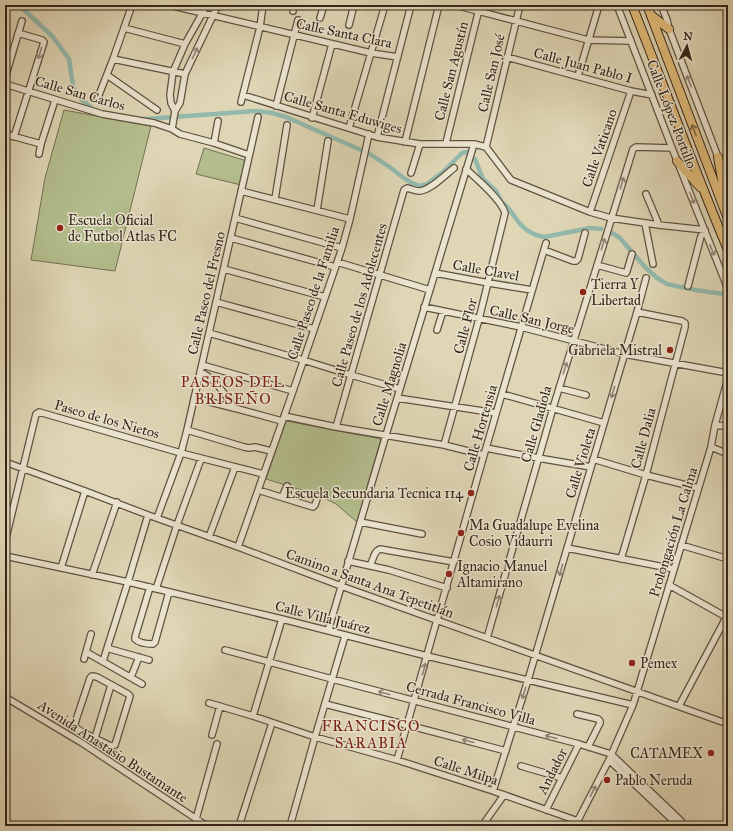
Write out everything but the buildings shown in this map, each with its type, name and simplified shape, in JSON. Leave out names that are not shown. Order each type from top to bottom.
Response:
[{"type":"highway","points":[[632,5],[703,190],[728,250]]},
{"type":"highway","points":[[647,5],[728,219]]},
{"type":"highway","points":[[651,15],[669,29]]},
{"type":"highway","points":[[700,146],[707,155],[728,206]]},
{"type":"highway","points":[[718,157],[728,203]]},
{"type":"highway","points":[[677,161],[703,190]]},
{"type":"street","points":[[97,100],[132,5]]},
{"type":"street","name":"Calle Santa Clara","points":[[171,5],[371,53],[398,57]]},
{"type":"street","points":[[172,129],[174,113],[170,95],[173,72],[185,44],[207,5]]},
{"type":"street","points":[[174,113],[180,104],[185,74],[218,5]]},
{"type":"street","points":[[241,102],[264,5]]},
{"type":"street","points":[[320,18],[324,5]]},
{"type":"street","points":[[349,25],[354,5]]},
{"type":"street","points":[[349,128],[384,5]]},
{"type":"street","points":[[377,137],[411,5]]},
{"type":"street","points":[[405,142],[439,5]]},
{"type":"street","points":[[456,5],[588,40],[631,41]]},
{"type":"street","name":"Calle San Agustín","points":[[446,143],[480,5]]},
{"type":"street","name":"Calle San José","points":[[486,147],[520,5]]},
{"type":"street","points":[[578,76],[599,5]]},
{"type":"street","name":"Calle López Portillo","points":[[617,5],[728,289]]},
{"type":"street","points":[[661,5],[728,180]]},
{"type":"street","points":[[276,106],[298,20]]},
{"type":"street","points":[[5,78],[22,21]]},
{"type":"street","points":[[124,28],[185,44]]},
{"type":"street","points":[[14,137],[44,41],[18,32]]},
{"type":"street","points":[[312,118],[332,44]]},
{"type":"street","name":"Calle Juan Pablo I","points":[[507,57],[631,91],[652,95]]},
{"type":"street","points":[[113,59],[185,74]]},
{"type":"street","points":[[107,75],[157,110]]},
{"type":"street","name":"Calle San Carlos","points":[[5,84],[102,114],[154,123],[172,129],[180,134],[249,155]]},
{"type":"street","name":"Calle Vaticano","points":[[590,212],[631,91]]},
{"type":"street","name":"Calle Santa Eduwiges","points":[[243,96],[377,137],[420,144],[474,144],[486,147]]},
{"type":"street","points":[[39,154],[55,100]]},
{"type":"street","points":[[171,102],[180,104]]},
{"type":"street","name":"Calle Paseo del Fresno","points":[[157,518],[181,453],[187,430],[258,117]]},
{"type":"street","points":[[214,144],[218,121]]},
{"type":"street","points":[[275,200],[287,125]]},
{"type":"street","points":[[5,134],[41,144]]},
{"type":"street","name":"Calle Paseo de la Familia","points":[[238,546],[342,248],[369,134]]},
{"type":"street","points":[[316,210],[328,141]]},
{"type":"street","points":[[411,173],[420,144]]},
{"type":"street","name":"Calle Magnolia","points":[[328,631],[474,144]]},
{"type":"street","points":[[486,147],[511,180],[590,212],[611,218],[645,224],[705,231]]},
{"type":"street","name":"Calle Gladiola","points":[[487,638],[573,341],[634,147],[672,148]]},
{"type":"street","name":"Calle Paseo de los Adolecentes","points":[[336,427],[404,190],[407,188],[421,191],[428,188],[454,168]]},
{"type":"street","name":"Calle Flor","points":[[444,445],[479,318],[505,213],[504,209],[493,194],[466,169]]},
{"type":"street","points":[[241,191],[350,219]]},
{"type":"street","points":[[646,194],[659,226]]},
{"type":"street","points":[[235,218],[342,248]]},
{"type":"street","points":[[645,224],[653,264]]},
{"type":"street","points":[[688,286],[701,236],[705,231]]},
{"type":"street","points":[[544,250],[576,261],[578,259],[585,233]]},
{"type":"street","points":[[231,238],[380,275],[430,290]]},
{"type":"street","name":"Calle Hortensia","points":[[398,760],[496,413],[546,243]]},
{"type":"street","points":[[597,265],[626,273],[632,254]]},
{"type":"street","points":[[224,269],[325,297]]},
{"type":"street","name":"Calle Clavel","points":[[435,273],[532,290]]},
{"type":"street","name":"Calle Violeta","points":[[493,791],[528,680],[646,278]]},
{"type":"street","points":[[216,302],[314,329]]},
{"type":"street","name":"Calle San Jorge","points":[[424,307],[522,327],[624,354],[728,373]]},
{"type":"street","points":[[437,330],[443,311]]},
{"type":"street","name":"Calle Dalia","points":[[621,559],[646,475],[685,327],[685,323],[682,321],[637,312]]},
{"type":"street","points":[[209,333],[400,389]]},
{"type":"street","points":[[202,365],[293,391]]},
{"type":"street","points":[[200,372],[206,374],[226,394],[234,408]]},
{"type":"street","name":"Prolongación La Calma","points":[[576,823],[610,757],[638,692],[711,447],[728,378]]},
{"type":"street","points":[[559,388],[586,395]]},
{"type":"street","points":[[502,394],[604,423]]},
{"type":"street","points":[[194,398],[283,419],[444,445],[484,455]]},
{"type":"street","points":[[397,398],[496,413]]},
{"type":"street","name":"Paseo de los Nietos","points":[[22,469],[36,414],[39,412],[181,453]]},
{"type":"street","points":[[716,425],[723,426],[728,424]]},
{"type":"street","points":[[187,430],[244,447],[248,448],[255,446],[271,451]]},
{"type":"street","points":[[711,447],[728,454]]},
{"type":"street","points":[[486,448],[591,467]]},
{"type":"street","points":[[181,453],[263,474]]},
{"type":"street","points":[[156,589],[201,458]]},
{"type":"street","points":[[593,459],[646,475],[698,488]]},
{"type":"street","name":"Camino a Santa Ana Tepetitlán","points":[[5,462],[209,537],[238,546],[341,586],[728,724]]},
{"type":"street","points":[[209,537],[235,467]]},
{"type":"street","points":[[5,542],[22,469]]},
{"type":"street","points":[[282,497],[287,486]]},
{"type":"street","points":[[258,490],[313,507],[318,496]]},
{"type":"street","points":[[61,568],[86,491]]},
{"type":"street","points":[[92,575],[117,502]]},
{"type":"street","points":[[103,661],[148,515]]},
{"type":"street","points":[[360,522],[422,534]]},
{"type":"street","points":[[681,545],[728,559]]},
{"type":"street","points":[[567,548],[674,569]]},
{"type":"street","points":[[370,566],[378,549],[454,562]]},
{"type":"street","name":"Calle Villa Juárez","points":[[5,556],[150,587],[633,706]]},
{"type":"street","points":[[348,561],[389,570],[447,588]]},
{"type":"street","points":[[669,585],[727,617],[679,706]]},
{"type":"street","points":[[150,587],[135,637],[137,641],[151,644],[155,642],[169,592]]},
{"type":"street","points":[[253,716],[282,619]]},
{"type":"street","points":[[84,659],[91,634]]},
{"type":"street","points":[[290,826],[345,636]]},
{"type":"street","points":[[108,647],[110,649],[149,660]]},
{"type":"street","name":"Cerrada Francisco Villa","points":[[226,650],[588,747],[610,757],[681,822],[683,826]]},
{"type":"street","points":[[86,652],[142,684]]},
{"type":"street","points":[[132,677],[139,657]]},
{"type":"street","points":[[94,676],[111,686],[128,694],[130,699],[114,745],[111,746],[76,728],[75,723],[91,677],[94,676]]},
{"type":"street","points":[[95,738],[111,686]]},
{"type":"street","name":"Avenida Anastasio Bustamante","points":[[5,697],[76,739],[207,826]]},
{"type":"street","name":"Calle Milpa","points":[[209,703],[315,737],[398,760],[493,791],[546,810],[576,823]]},
{"type":"street","points":[[325,704],[506,752]]},
{"type":"street","points":[[212,735],[220,706]]},
{"type":"street","points":[[577,714],[600,720],[600,723],[588,747]]},
{"type":"street","points":[[239,826],[272,723]]},
{"type":"street","points":[[76,739],[81,731]]},
{"type":"street","points":[[82,743],[87,734]]},
{"type":"street","points":[[196,819],[217,744]]},
{"type":"street","name":"Andador","points":[[546,810],[579,744]]},
{"type":"street","name":"Cerrada Francisco Villa","points":[[610,757],[679,826]]},
{"type":"street","points":[[520,766],[562,778]]},
{"type":"street","points":[[482,826],[504,795]]},
{"type":"green space","points":[[64,110],[151,126],[115,271],[31,260],[45,178]]},
{"type":"green space","points":[[204,148],[247,161],[241,185],[196,174]]},
{"type":"green space","points":[[286,421],[381,439],[357,522],[336,504],[320,496],[266,479]]},
{"type":"waterway","points":[[19,5],[53,37],[69,59],[73,86],[76,94],[94,110],[96,110]]},
{"type":"waterway","points":[[142,119],[257,111],[272,113],[286,117],[370,154],[405,179],[420,186],[427,184],[444,171],[462,153],[467,152]]},
{"type":"waterway","points":[[475,159],[483,179],[496,191],[501,201],[520,224],[528,231],[544,237],[590,228],[601,229]]},
{"type":"waterway","points":[[612,233],[620,238],[645,267],[657,278],[667,284],[724,294]]},
{"type":"place","name":"Escuela Oficial de Futbol Atlas FC","points":[[60,228]]},
{"type":"place","name":"Tierra Y Libertad","points":[[583,292]]},
{"type":"place","name":"Gabriela Mistral","points":[[670,350]]},
{"type":"place","name":"Escuela Secundaria Tecnica 114","points":[[471,493]]},
{"type":"place","name":"Ma Guadalupe Evelina Cosio Vidaurri","points":[[461,533]]},
{"type":"place","name":"Ignacio Manuel Altamirano","points":[[449,574]]},
{"type":"place","name":"Pemex","points":[[632,663]]},
{"type":"place","name":"CATAMEX","points":[[711,753]]},
{"type":"place","name":"Pablo Neruda","points":[[607,780]]},
{"type":"district","name":"PASEOS DEL BRISEÑO","points":[[233,390]]},
{"type":"district","name":"FRANCISCO SARABIA","points":[[371,734]]}]
